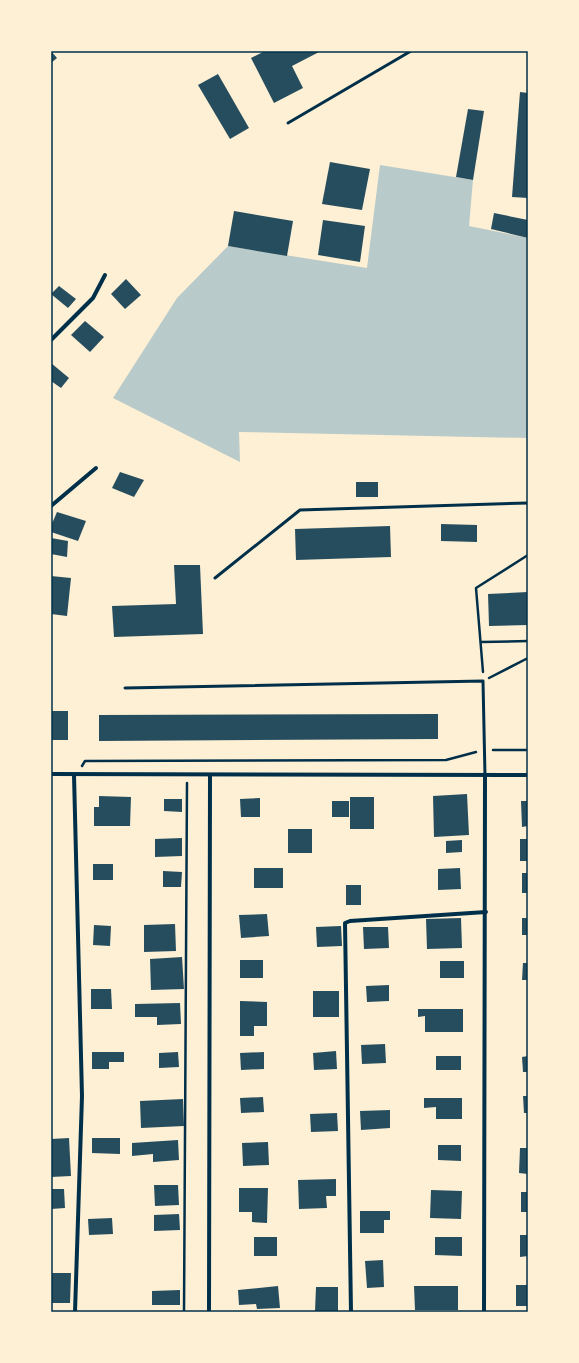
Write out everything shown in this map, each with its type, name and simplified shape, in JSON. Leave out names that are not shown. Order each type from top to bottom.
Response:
[{"type":"street","points":[[51,340],[93,298],[105,275]]},
{"type":"street","points":[[51,506],[96,468]]},
{"type":"street","points":[[51,774],[187,776],[528,775]]},
{"type":"street","points":[[74,775],[82,1096],[75,1312]]},
{"type":"street","points":[[209,1312],[210,776]]},
{"type":"street","points":[[484,1312],[486,912],[485,776]]},
{"type":"street","points":[[351,1312],[345,923],[350,921],[486,912]]},
{"type":"lane","points":[[288,123],[411,51]]},
{"type":"lane","points":[[215,578],[300,510],[528,503]]},
{"type":"lane","points":[[125,688],[483,681],[485,776]]},
{"type":"path","points":[[482,664],[476,588],[528,555]]},
{"type":"path","points":[[481,642],[528,641]]},
{"type":"path","points":[[483,681],[528,658]]},
{"type":"path","points":[[74,775],[85,761],[446,760],[484,750],[528,750]]},
{"type":"path","points":[[184,1312],[188,761]]},
{"type":"shaded area","points":[[380,165],[473,180],[469,226],[528,238],[528,438],[239,432],[240,462],[113,398],[177,298],[228,246],[367,268]]},
{"type":"building","points":[[51,51],[57,58],[51,63]]},
{"type":"building","points":[[265,51],[321,51],[292,66],[303,88],[274,103],[251,58]]},
{"type":"building","points":[[218,74],[249,128],[230,139],[198,85]]},
{"type":"building","points":[[520,92],[528,93],[528,198],[512,197]]},
{"type":"building","points":[[468,109],[484,111],[473,180],[456,177]]},
{"type":"building","points":[[330,162],[370,169],[362,210],[322,204]]},
{"type":"building","points":[[234,211],[293,221],[287,256],[228,246]]},
{"type":"building","points":[[494,213],[528,220],[528,238],[491,229]]},
{"type":"building","points":[[323,220],[365,226],[360,262],[318,255]]},
{"type":"building","points":[[126,279],[141,295],[125,309],[111,294]]},
{"type":"building","points":[[59,286],[76,299],[68,308],[51,294]]},
{"type":"building","points":[[85,321],[104,337],[90,352],[71,335]]},
{"type":"building","points":[[51,363],[69,378],[61,388],[51,381]]},
{"type":"building","points":[[120,472],[144,480],[134,497],[112,488]]},
{"type":"building","points":[[356,482],[378,482],[378,497],[356,497]]},
{"type":"building","points":[[57,512],[86,521],[78,541],[51,532],[51,526]]},
{"type":"building","points":[[441,524],[477,525],[477,542],[441,541]]},
{"type":"building","points":[[390,526],[391,557],[296,560],[295,529]]},
{"type":"building","points":[[51,538],[68,541],[67,557],[51,554]]},
{"type":"building","points":[[174,565],[200,565],[203,634],[114,637],[112,606],[176,604]]},
{"type":"building","points":[[51,576],[71,578],[67,616],[51,614]]},
{"type":"building","points":[[528,592],[528,625],[489,626],[488,594]]},
{"type":"building","points":[[51,711],[68,711],[68,740],[51,740]]},
{"type":"building","points":[[438,714],[438,739],[99,741],[99,715]]},
{"type":"building","points":[[467,794],[469,835],[434,837],[433,796]]},
{"type":"building","points":[[99,796],[131,797],[130,826],[94,826],[94,807],[99,807]]},
{"type":"building","points":[[350,797],[374,797],[374,829],[350,829]]},
{"type":"building","points":[[260,798],[260,817],[241,817],[240,799]]},
{"type":"building","points":[[164,799],[182,799],[182,812],[164,811]]},
{"type":"building","points":[[332,801],[349,801],[349,817],[332,817]]},
{"type":"building","points":[[521,801],[528,801],[528,826],[522,827]]},
{"type":"building","points":[[288,829],[312,829],[312,853],[288,853]]},
{"type":"building","points":[[182,838],[182,856],[155,857],[155,839]]},
{"type":"building","points":[[520,839],[528,839],[528,861],[520,861]]},
{"type":"building","points":[[462,840],[462,852],[446,853],[446,841]]},
{"type":"building","points":[[93,864],[113,864],[113,880],[93,880]]},
{"type":"building","points":[[254,868],[283,868],[283,888],[254,888]]},
{"type":"building","points":[[460,868],[461,889],[438,890],[438,869]]},
{"type":"building","points":[[163,871],[182,872],[181,887],[163,887]]},
{"type":"building","points":[[522,873],[528,873],[528,893],[522,893]]},
{"type":"building","points":[[346,885],[361,885],[361,905],[346,905]]},
{"type":"building","points":[[267,914],[269,936],[241,938],[239,915]]},
{"type":"building","points":[[461,918],[462,948],[427,949],[426,919]]},
{"type":"building","points":[[522,918],[528,918],[528,935],[522,935]]},
{"type":"building","points":[[175,924],[176,951],[144,952],[144,925]]},
{"type":"building","points":[[94,925],[111,926],[110,946],[93,945]]},
{"type":"building","points":[[341,926],[342,946],[317,947],[316,927]]},
{"type":"building","points":[[363,927],[388,927],[389,948],[364,949]]},
{"type":"building","points":[[182,957],[184,989],[151,990],[150,959]]},
{"type":"building","points":[[240,960],[263,960],[263,978],[240,978]]},
{"type":"building","points":[[440,961],[464,961],[464,978],[440,978]]},
{"type":"building","points":[[523,963],[528,963],[528,980],[522,980]]},
{"type":"building","points":[[389,985],[389,1001],[367,1002],[366,986]]},
{"type":"building","points":[[91,989],[111,989],[112,1009],[91,1009]]},
{"type":"building","points":[[313,991],[339,991],[339,1017],[313,1017]]},
{"type":"building","points":[[240,1001],[267,1002],[267,1026],[254,1026],[254,1036],[240,1036]]},
{"type":"building","points":[[180,1003],[181,1024],[157,1025],[157,1017],[135,1017],[135,1004]]},
{"type":"building","points":[[418,1009],[463,1009],[463,1032],[425,1032],[425,1016],[418,1017]]},
{"type":"building","points":[[385,1044],[386,1063],[362,1064],[361,1045]]},
{"type":"building","points":[[336,1051],[337,1069],[314,1070],[313,1053]]},
{"type":"building","points":[[92,1052],[124,1052],[124,1062],[109,1062],[109,1069],[92,1069]]},
{"type":"building","points":[[178,1052],[179,1067],[159,1068],[159,1053]]},
{"type":"building","points":[[264,1052],[264,1069],[241,1070],[240,1053]]},
{"type":"building","points":[[436,1056],[461,1056],[461,1070],[436,1070]]},
{"type":"building","points":[[528,1056],[528,1072],[523,1072],[522,1057]]},
{"type":"building","points":[[523,1096],[528,1096],[528,1113],[524,1113]]},
{"type":"building","points":[[263,1097],[264,1112],[241,1113],[240,1098]]},
{"type":"building","points":[[424,1098],[462,1098],[462,1119],[436,1119],[436,1107],[424,1108]]},
{"type":"building","points":[[183,1099],[184,1126],[141,1128],[140,1101]]},
{"type":"building","points":[[390,1110],[390,1128],[361,1130],[360,1111]]},
{"type":"building","points":[[337,1113],[338,1131],[311,1132],[310,1114]]},
{"type":"building","points":[[69,1138],[71,1176],[51,1177],[51,1139]]},
{"type":"building","points":[[92,1138],[120,1138],[120,1154],[92,1153]]},
{"type":"building","points":[[178,1140],[179,1160],[153,1162],[153,1154],[132,1156],[132,1143]]},
{"type":"building","points":[[268,1142],[269,1165],[243,1166],[242,1143]]},
{"type":"building","points":[[438,1145],[461,1145],[461,1161],[438,1160]]},
{"type":"building","points":[[520,1148],[528,1148],[528,1174],[519,1173]]},
{"type":"building","points":[[336,1179],[336,1196],[326,1196],[327,1208],[299,1209],[298,1180]]},
{"type":"building","points":[[154,1185],[178,1185],[179,1205],[155,1206]]},
{"type":"building","points":[[239,1188],[268,1188],[267,1223],[252,1222],[252,1212],[239,1212]]},
{"type":"building","points":[[51,1189],[64,1189],[65,1208],[51,1209]]},
{"type":"building","points":[[431,1190],[462,1191],[461,1219],[430,1218]]},
{"type":"building","points":[[521,1192],[528,1192],[528,1212],[521,1212]]},
{"type":"building","points":[[360,1211],[390,1211],[390,1220],[384,1220],[384,1233],[360,1233]]},
{"type":"building","points":[[179,1214],[180,1230],[154,1231],[154,1215]]},
{"type":"building","points":[[112,1218],[113,1234],[89,1235],[88,1219]]},
{"type":"building","points":[[520,1235],[528,1235],[528,1256],[520,1257]]},
{"type":"building","points":[[254,1237],[277,1237],[277,1256],[254,1256]]},
{"type":"building","points":[[435,1237],[462,1237],[462,1256],[435,1255]]},
{"type":"building","points":[[383,1260],[384,1287],[367,1288],[365,1261]]},
{"type":"building","points":[[51,1273],[71,1273],[70,1303],[51,1303]]},
{"type":"building","points":[[516,1285],[528,1285],[528,1306],[516,1306]]},
{"type":"building","points":[[278,1286],[280,1308],[257,1309],[256,1304],[239,1305],[238,1290]]},
{"type":"building","points":[[414,1286],[458,1286],[458,1310],[415,1310]]},
{"type":"building","points":[[316,1287],[338,1287],[338,1311],[315,1311]]},
{"type":"building","points":[[180,1290],[180,1305],[152,1305],[152,1291]]}]
